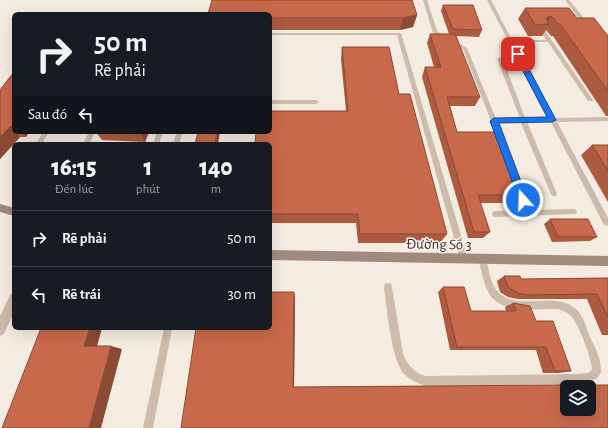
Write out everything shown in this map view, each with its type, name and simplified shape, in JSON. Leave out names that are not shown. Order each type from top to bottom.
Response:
[{"type":"street","points":[[0,208],[12,211]]},
{"type":"street","name":"Đường Số 3","points":[[272,255],[608,261]]},
{"type":"street","points":[[0,330],[12,303]]},
{"type":"lane","points":[[425,0],[435,32],[465,48],[528,213]]},
{"type":"lane","points":[[489,0],[607,223]]},
{"type":"lane","points":[[567,0],[590,29]]},
{"type":"lane","points":[[542,30],[590,100]]},
{"type":"lane","points":[[272,34],[399,34],[464,259]]},
{"type":"lane","points":[[511,41],[550,41]]},
{"type":"lane","points":[[500,59],[523,120],[554,194]]},
{"type":"lane","points":[[272,102],[316,102]]},
{"type":"lane","points":[[494,121],[608,119]]},
{"type":"lane","points":[[495,214],[574,212]]},
{"type":"lane","points":[[388,287],[402,364],[408,373],[417,379],[426,381],[578,379],[588,378],[595,375],[597,372],[597,363],[579,319],[574,312],[569,308],[561,306],[516,304],[502,300],[493,293],[482,259]]},
{"type":"lane","points":[[148,428],[168,330]]},
{"type":"building","points":[[212,0],[412,0],[417,15],[403,18],[272,18],[272,12],[209,12]]},
{"type":"building","points":[[443,5],[473,5],[482,30],[453,29]]},
{"type":"building","points":[[525,8],[569,8],[577,18],[594,18],[608,36],[608,91],[560,24],[558,24],[551,16],[546,18],[549,24],[535,25]]},
{"type":"building","points":[[430,34],[453,34],[456,36],[480,97],[447,97],[457,132],[494,132],[519,195],[478,195],[490,232],[474,232],[425,67],[441,67]]},
{"type":"building","points":[[342,47],[389,47],[399,94],[410,94],[447,234],[360,234],[358,214],[272,214],[272,142],[255,142],[256,134],[272,134],[272,111],[348,111]]},
{"type":"building","points":[[12,75],[12,127],[10,127],[0,137],[0,90]]},
{"type":"building","points":[[198,134],[217,134],[215,142],[196,142]]},
{"type":"building","points":[[592,145],[608,145],[608,171]]},
{"type":"building","points":[[550,219],[588,219],[597,237],[558,237]]},
{"type":"building","points":[[504,276],[520,276],[521,279],[608,278],[608,317],[597,294],[525,295],[508,287]]},
{"type":"building","points":[[443,287],[464,287],[471,311],[516,311],[513,303],[530,306],[536,321],[553,321],[571,371],[555,371],[546,347],[457,347]]},
{"type":"building","points":[[272,292],[294,292],[293,387],[560,385],[560,416],[596,416],[596,385],[608,385],[608,428],[181,428],[196,330],[272,330]]},
{"type":"building","points":[[40,330],[89,330],[84,346],[111,346],[89,428],[2,428]]},
{"type":"route","points":[[518,54],[552,120],[494,121],[523,200]]}]
